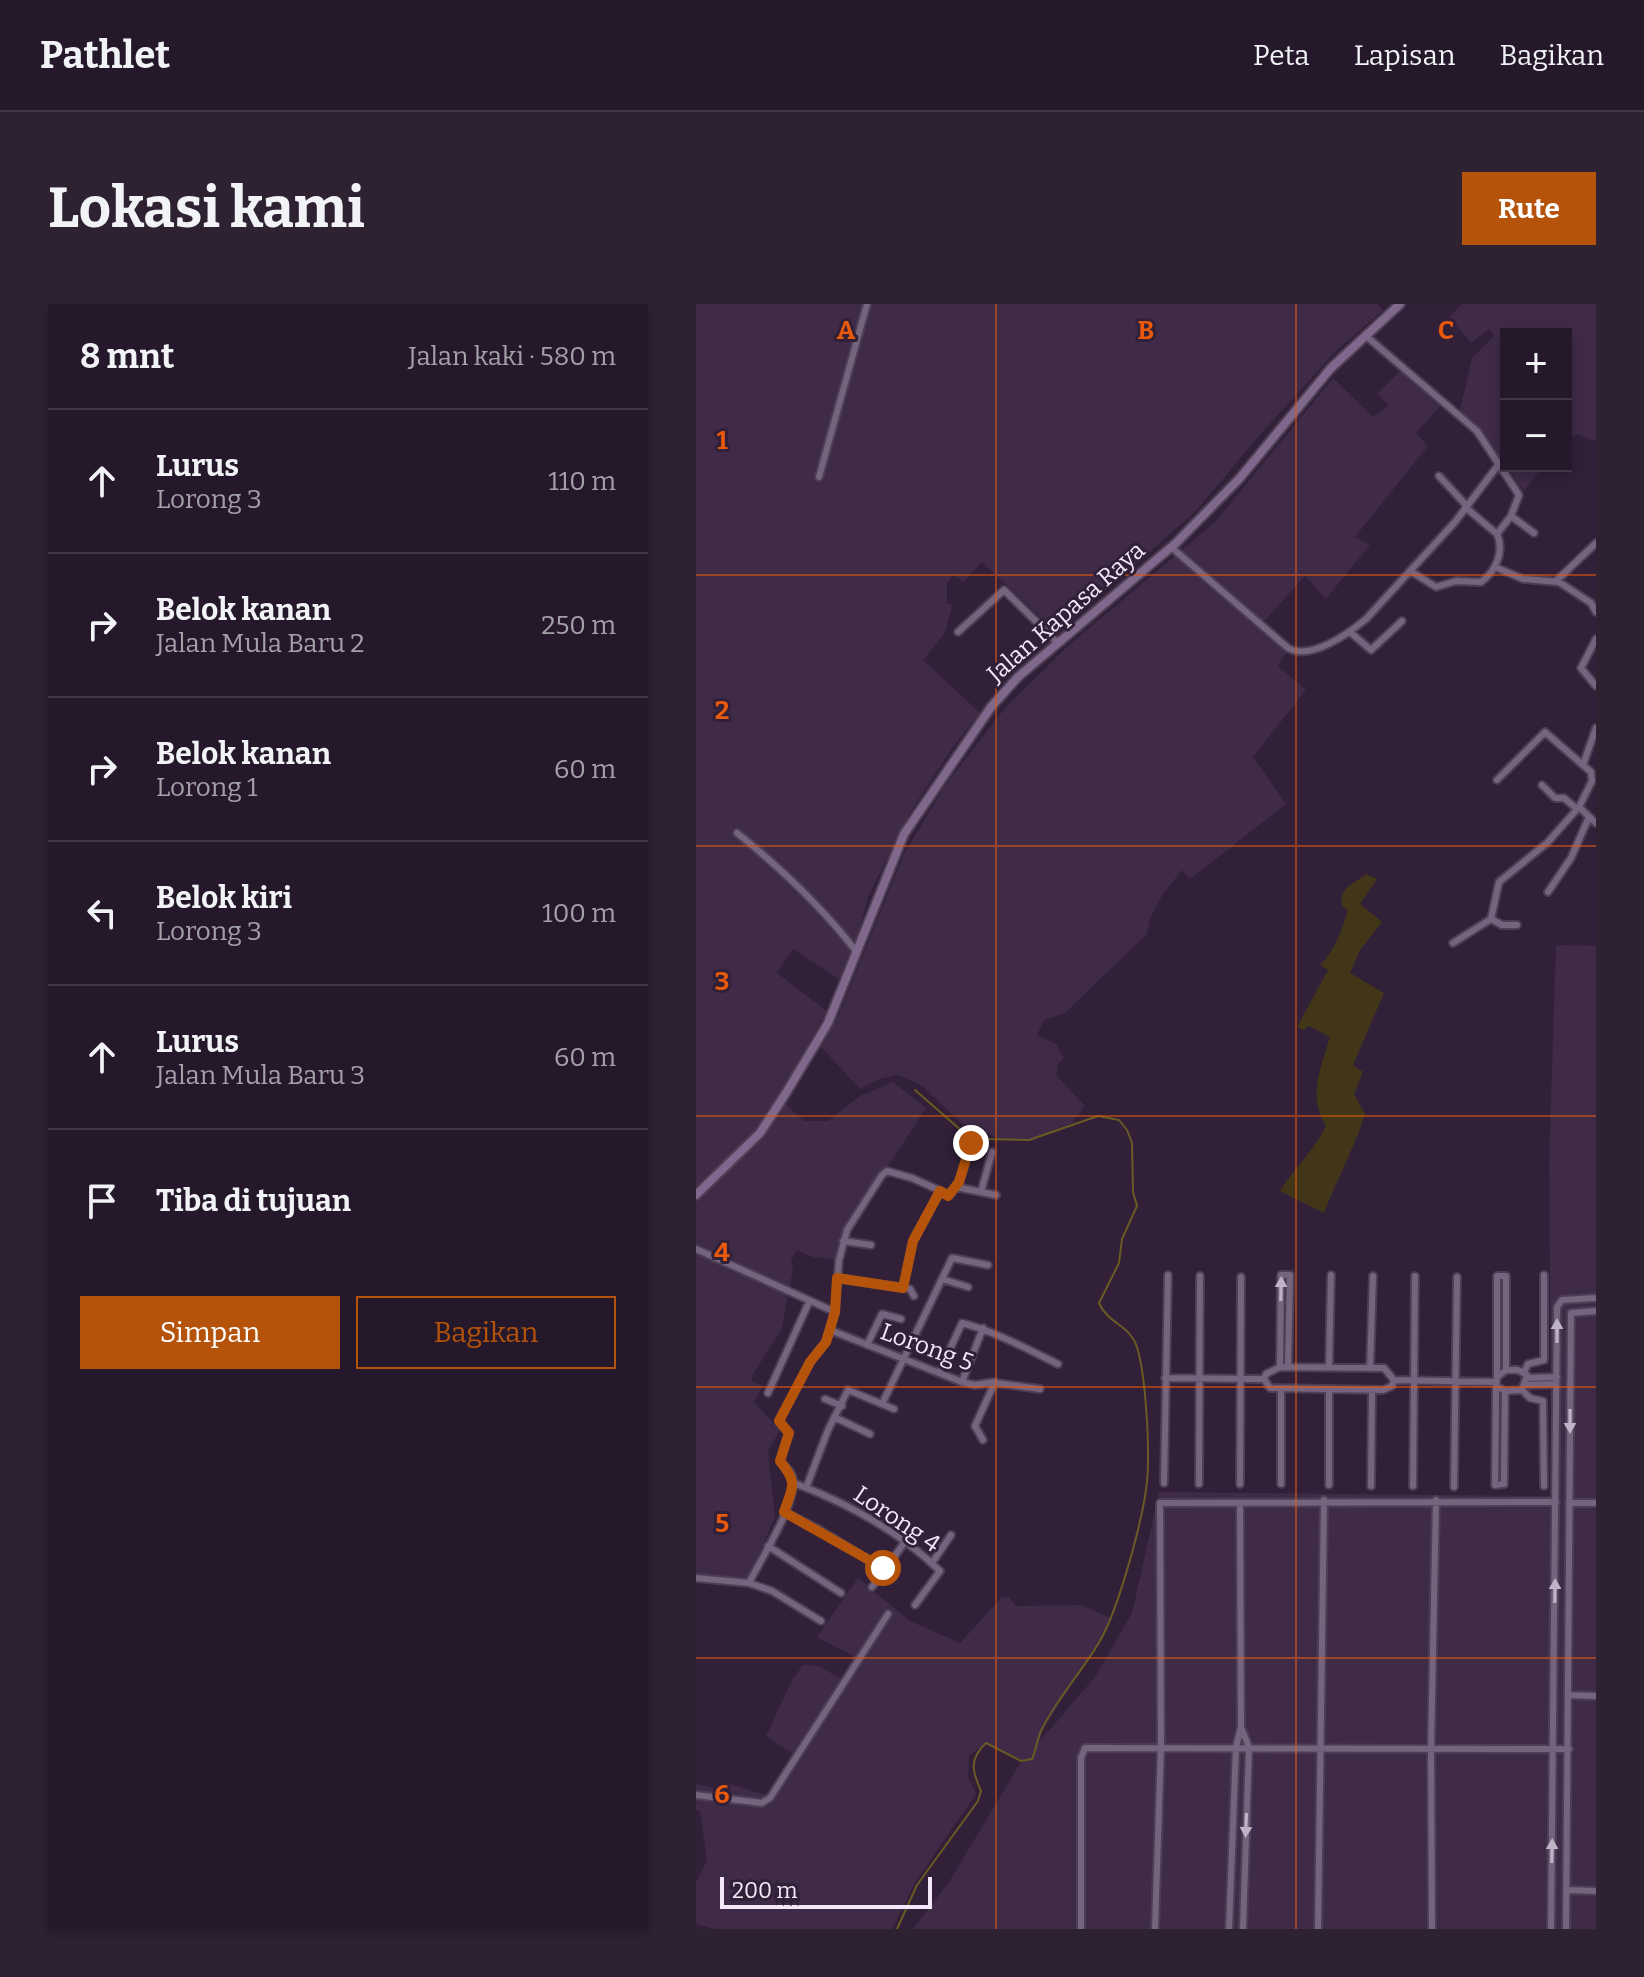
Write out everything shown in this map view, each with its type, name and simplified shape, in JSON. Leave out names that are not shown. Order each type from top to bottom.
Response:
[{"type":"main road","name":"Jalan Kapasa Raya","points":[[696,1195],[749,1146],[786,1093],[828,1023],[890,862],[925,801],[991,707],[1057,642],[1171,547],[1230,490],[1331,368],[1400,304]]},
{"type":"street","points":[[819,477],[867,304]]},
{"type":"street","points":[[1366,336],[1477,431],[1499,464],[1519,495],[1511,516],[1497,534]]},
{"type":"street","points":[[1171,547],[1294,652],[1306,651],[1350,632],[1412,572],[1499,464]]},
{"type":"street","points":[[1412,572],[1439,587],[1456,581],[1480,583],[1494,569],[1500,542],[1497,534],[1439,476]]},
{"type":"street","points":[[1511,516],[1534,533]]},
{"type":"street","points":[[1556,581],[1596,543]]},
{"type":"street","points":[[1494,569],[1523,579],[1556,581],[1591,603],[1596,612]]},
{"type":"street","points":[[958,632],[1004,590],[1057,642]]},
{"type":"street","points":[[1350,632],[1371,650],[1402,621]]},
{"type":"street","points":[[1596,639],[1581,668],[1596,686]]},
{"type":"street","points":[[1584,762],[1596,728]]},
{"type":"street","points":[[1453,943],[1491,919],[1499,882],[1547,843],[1578,808],[1592,781],[1591,772],[1584,762],[1544,732],[1497,780]]},
{"type":"street","points":[[1542,785],[1556,799],[1564,798],[1596,823]]},
{"type":"street","points":[[1548,892],[1571,858],[1589,817]]},
{"type":"street","points":[[737,833],[784,871],[830,917],[856,951]]},
{"type":"street","points":[[1491,919],[1502,925],[1517,925]]},
{"type":"street","points":[[749,1583],[784,1512],[794,1483],[789,1470],[780,1461],[789,1433],[779,1421],[830,1330],[843,1241],[852,1220],[884,1172],[912,1178],[948,1196],[956,1187],[971,1143]]},
{"type":"street","points":[[981,1192],[992,1152]]},
{"type":"street","points":[[956,1187],[996,1195]]},
{"type":"street","points":[[903,1288],[913,1241],[940,1191]]},
{"type":"street","points":[[843,1241],[871,1245]]},
{"type":"street","points":[[696,1249],[835,1312]]},
{"type":"street","points":[[882,1404],[905,1362],[953,1256],[988,1265]]},
{"type":"street","points":[[1164,1483],[1168,1275]]},
{"type":"street","points":[[1281,1275],[1290,1275],[1284,1367],[1281,1275]]},
{"type":"street","points":[[1329,1368],[1331,1275]]},
{"type":"street","points":[[1544,1275],[1544,1360],[1528,1364],[1525,1381],[1530,1398],[1543,1401],[1544,1486]]},
{"type":"street","points":[[1199,1484],[1200,1276]]},
{"type":"street","points":[[1370,1368],[1373,1276]]},
{"type":"street","points":[[1413,1486],[1415,1276]]},
{"type":"street","points":[[1394,1380],[1496,1381],[1506,1370],[1506,1276],[1497,1276],[1496,1381],[1495,1485],[1504,1484],[1505,1391],[1496,1381]]},
{"type":"street","points":[[1240,1484],[1241,1277]]},
{"type":"street","points":[[1454,1487],[1457,1277]]},
{"type":"street","points":[[837,1278],[912,1289],[914,1296]]},
{"type":"street","points":[[942,1279],[968,1287]]},
{"type":"street","points":[[1558,1303],[1596,1298]]},
{"type":"street","points":[[768,1393],[809,1302]]},
{"type":"street","points":[[1558,1303],[1572,1311],[1596,1311]]},
{"type":"street","points":[[1551,1929],[1558,1303]]},
{"type":"street","points":[[1566,1929],[1572,1311]]},
{"type":"street","points":[[867,1345],[882,1314],[901,1319]]},
{"type":"street","points":[[939,1373],[961,1323],[983,1328],[1058,1364]]},
{"type":"street","points":[[962,1382],[983,1328]]},
{"type":"street","name":"Lorong 5","points":[[830,1330],[962,1382],[975,1385],[996,1383]]},
{"type":"street","points":[[1264,1379],[1271,1369],[1284,1367],[1370,1368],[1389,1371],[1394,1380]]},
{"type":"street","points":[[1506,1370],[1525,1381]]},
{"type":"street","points":[[1165,1378],[1264,1379]]},
{"type":"street","points":[[1264,1379],[1270,1388],[1329,1390],[1388,1389],[1394,1380]]},
{"type":"street","points":[[1505,1391],[1525,1381],[1556,1381]]},
{"type":"street","points":[[996,1383],[1040,1389]]},
{"type":"street","name":"Lorong 5","points":[[983,1440],[975,1425],[996,1383]]},
{"type":"street","points":[[1281,1389],[1281,1484]]},
{"type":"street","points":[[806,1488],[849,1390],[894,1409]]},
{"type":"street","points":[[1329,1390],[1329,1485]]},
{"type":"street","points":[[1371,1486],[1372,1390]]},
{"type":"street","points":[[825,1399],[842,1406]]},
{"type":"street","points":[[836,1418],[870,1434]]},
{"type":"street","name":"Lorong 4","points":[[794,1483],[840,1501],[942,1569],[915,1605]]},
{"type":"street","points":[[1155,1929],[1161,1747],[1160,1503],[1324,1500],[1556,1502]]},
{"type":"street","points":[[1318,1929],[1324,1500]]},
{"type":"street","points":[[1432,1929],[1431,1749],[1436,1500]]},
{"type":"street","points":[[1229,1929],[1236,1747],[1241,1727],[1240,1503]]},
{"type":"street","points":[[1569,1503],[1596,1503]]},
{"type":"street","points":[[784,1512],[885,1570]]},
{"type":"street","points":[[932,1563],[951,1535]]},
{"type":"street","points":[[872,1587],[904,1543]]},
{"type":"street","points":[[768,1546],[841,1593]]},
{"type":"street","points":[[696,1578],[749,1583],[772,1591],[821,1621]]},
{"type":"street","points":[[696,1795],[762,1803],[770,1798],[888,1614]]},
{"type":"street","points":[[1568,1695],[1596,1696]]},
{"type":"street","points":[[1241,1727],[1249,1747],[1243,1929]]},
{"type":"street","points":[[1081,1929],[1083,1750],[1161,1747],[1569,1749]]},
{"type":"street","points":[[1567,1890],[1596,1891]]},
{"type":"shaded area","points":[[696,304],[1377,304],[1383,310],[1336,351],[1196,511],[1057,633],[982,562],[964,582],[953,575],[947,583],[947,603],[952,605],[945,633],[923,660],[980,713],[953,747],[909,814],[868,897],[856,942],[839,979],[793,949],[777,973],[827,1011],[779,1098],[804,1121],[828,1121],[860,1096],[893,1082],[926,1108],[852,1221],[837,1260],[813,1257],[797,1250],[791,1261],[793,1269],[782,1328],[752,1376],[752,1381],[762,1386],[754,1402],[780,1430],[768,1451],[775,1517],[748,1580],[696,1574]]},
{"type":"shaded area","points":[[1462,304],[1596,304],[1596,441],[1576,434],[1572,437],[1572,328],[1500,328],[1500,457],[1485,434],[1460,410],[1472,358],[1494,336],[1489,329],[1471,343],[1449,317]]},
{"type":"shaded area","points":[[1403,368],[1441,405],[1416,433],[1428,446],[1355,537],[1370,545],[1326,599],[1305,576],[1258,628],[1287,652],[1278,666],[1306,690],[1253,757],[1286,804],[1190,879],[1182,870],[1163,894],[1150,918],[1147,934],[1065,1013],[1044,1020],[1037,1035],[1056,1044],[1064,1058],[1058,1064],[1057,1076],[1085,1106],[1072,1123],[1029,1140],[1000,1139],[961,1123],[922,1086],[899,1075],[879,1079],[860,1089],[821,1047],[839,1014],[904,854],[946,784],[1005,708],[1068,646],[1215,522],[1333,378],[1373,417],[1389,406],[1377,394]]},
{"type":"shaded area","points":[[1510,472],[1538,472],[1524,491]]},
{"type":"shaded area","points":[[1366,874],[1377,879],[1360,904],[1382,922],[1360,950],[1350,973],[1384,993],[1353,1065],[1363,1072],[1354,1094],[1365,1114],[1324,1213],[1280,1191],[1326,1126],[1317,1104],[1317,1093],[1330,1037],[1309,1026],[1304,1030],[1297,1027],[1328,970],[1320,965],[1334,946],[1346,917],[1348,910],[1342,906],[1343,894]]},
{"type":"shaded area","points":[[1556,945],[1596,946],[1596,1929],[913,1929],[949,1882],[1021,1762],[986,1743],[969,1756],[968,1777],[976,1794],[916,1881],[892,1929],[714,1929],[696,1924],[696,1883],[707,1860],[700,1811],[696,1810],[696,1784],[718,1789],[723,1782],[769,1796],[793,1754],[766,1736],[792,1680],[803,1665],[818,1666],[842,1679],[853,1656],[817,1637],[858,1578],[910,1621],[960,1643],[1002,1597],[1009,1597],[1016,1606],[1082,1605],[1110,1618],[1101,1640],[1041,1732],[1040,1741],[1095,1677],[1132,1613],[1159,1492],[1552,1496],[1549,1163]]},
{"type":"waterway","points":[[897,1929],[917,1885],[978,1801],[981,1791],[974,1766],[977,1754],[986,1743],[1021,1761],[1032,1759],[1047,1719],[1101,1639],[1130,1561],[1145,1497],[1148,1467],[1145,1394],[1137,1347],[1129,1333],[1108,1316],[1099,1303],[1119,1263],[1122,1239],[1137,1206],[1133,1192],[1132,1143],[1127,1130],[1119,1120],[1098,1116],[1029,1140],[987,1139],[963,1132],[915,1090]]},
{"type":"route","points":[[883,1568],[872,1559],[784,1512],[794,1483],[789,1470],[780,1461],[789,1433],[779,1421],[810,1362],[826,1342],[835,1312],[837,1278],[903,1288],[913,1241],[940,1191],[948,1196],[956,1187],[971,1143]]}]
